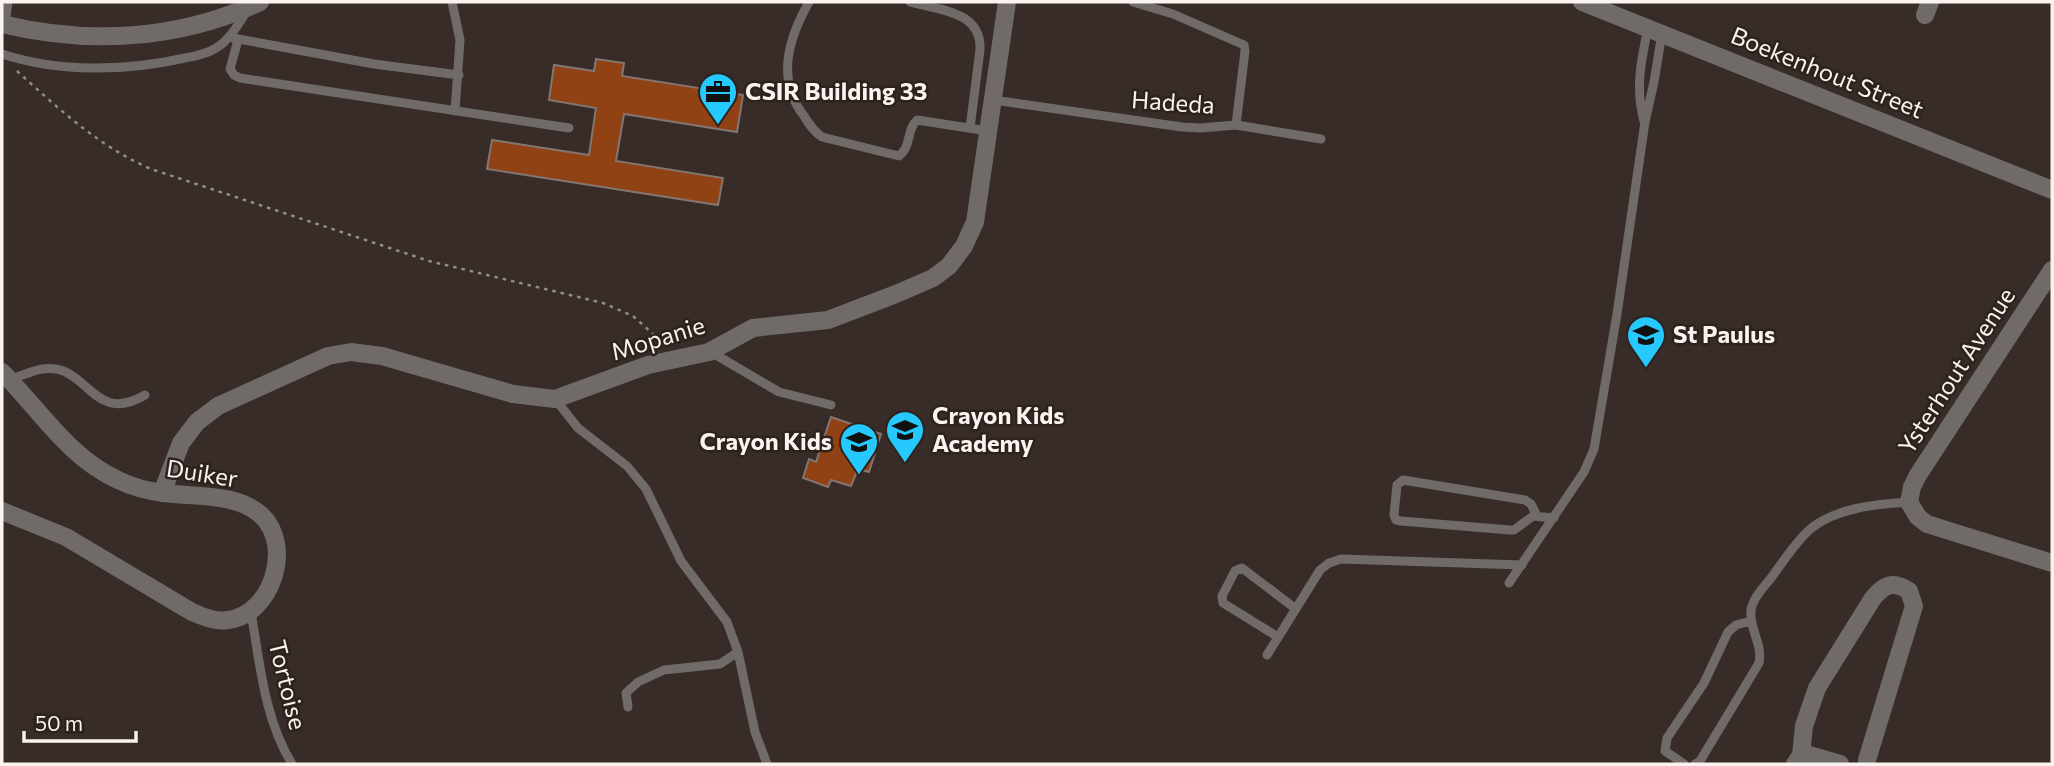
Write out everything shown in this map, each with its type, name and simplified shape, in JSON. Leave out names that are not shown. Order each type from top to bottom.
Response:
[{"type":"street","name":"Mopanie","points":[[162,493],[181,443],[197,422],[218,406],[328,356],[351,352],[382,356],[513,394],[555,399],[648,365],[709,352],[753,328],[839,317],[924,282],[949,266],[961,252],[975,222],[979,130],[993,100],[1007,2]]},
{"type":"street","name":"Boekenhout Street","points":[[1583,2],[2052,190]]},
{"type":"street","points":[[4,25],[69,35],[134,36],[184,28],[231,15],[255,4]]},
{"type":"street","name":"Ysterhout Avenue","points":[[1909,502],[1918,475],[2052,270]]},
{"type":"street","name":"Duiker","points":[[6,376],[73,451],[94,467],[128,484],[162,493],[241,504],[256,511],[266,520],[275,538],[274,571],[268,590],[251,612]]},
{"type":"street","points":[[1909,502],[1918,517],[1927,523],[2052,563]]},
{"type":"street","points":[[2,511],[66,537],[203,617],[229,620],[251,612]]},
{"type":"street","points":[[1840,764],[1801,761],[1804,726],[1822,679],[1873,598],[1884,587],[1894,584],[1909,590],[1913,606],[1865,763]]},
{"type":"lane","points":[[4,25],[8,2]]},
{"type":"lane","points":[[452,2],[460,40],[455,111]]},
{"type":"lane","points":[[809,2],[793,36],[788,61],[788,87],[795,104],[816,133],[828,140],[899,156],[907,148],[911,128],[917,120],[979,130],[980,39],[976,28],[960,16],[910,2]]},
{"type":"lane","name":"Hadeda","points":[[993,100],[1181,127],[1236,125],[1244,45],[1173,14],[1133,2]]},
{"type":"lane","points":[[2,54],[75,67],[159,64],[207,53],[219,47],[233,38],[255,4]]},
{"type":"lane","points":[[1509,583],[1584,472],[1594,449],[1617,314],[1644,122],[1652,91],[1655,30]]},
{"type":"lane","points":[[1644,122],[1638,82],[1655,30]]},
{"type":"lane","points":[[233,38],[374,64],[459,75]]},
{"type":"lane","points":[[233,38],[230,69],[240,78],[569,128]]},
{"type":"lane","points":[[1236,125],[1321,139]]},
{"type":"lane","points":[[709,352],[779,393],[831,405]]},
{"type":"lane","points":[[6,376],[56,367],[68,372],[101,399],[116,405],[136,400],[145,394]]},
{"type":"lane","points":[[555,399],[578,428],[627,466],[646,489],[660,513],[674,549],[727,622],[738,652],[755,732],[767,764]]},
{"type":"lane","points":[[1537,516],[1531,504],[1525,500],[1403,480],[1397,485],[1394,515],[1396,520],[1401,522],[1514,530],[1529,518],[1554,518]]},
{"type":"lane","points":[[1695,764],[1759,663],[1760,652],[1751,612],[1754,601],[1787,556],[1814,526],[1827,517],[1881,504],[1909,502]]},
{"type":"lane","points":[[1267,655],[1320,570],[1329,563],[1341,559],[1522,565]]},
{"type":"lane","points":[[1278,637],[1223,603],[1222,596],[1235,571],[1242,568],[1296,608]]},
{"type":"lane","name":"Tortoise","points":[[251,612],[268,707],[278,738],[292,764]]},
{"type":"lane","points":[[1684,764],[1665,751],[1667,738],[1704,683],[1728,632],[1736,625],[1751,621]]},
{"type":"lane","points":[[628,706],[626,692],[638,682],[676,668],[720,664],[738,652]]},
{"type":"path","points":[[10,65],[89,135],[132,161],[429,261],[603,303],[633,316],[670,350]]},
{"type":"building","name":"CSIR Building 33","points":[[596,59],[624,63],[622,76],[743,95],[737,132],[624,114],[616,161],[723,178],[718,205],[487,169],[492,140],[589,155],[596,108],[549,100],[554,65],[594,71]]},
{"type":"building","points":[[831,417],[881,434],[869,472],[858,469],[851,486],[831,480],[828,487],[803,478],[809,459],[816,462]]},
{"type":"place","name":"CSIR Building 33","points":[[718,126]]},
{"type":"place","name":"St Paulus","points":[[1646,369]]},
{"type":"place","name":"Crayon Kids Academy","points":[[905,464]]},
{"type":"place","name":"Crayon Kids","points":[[859,476]]}]
